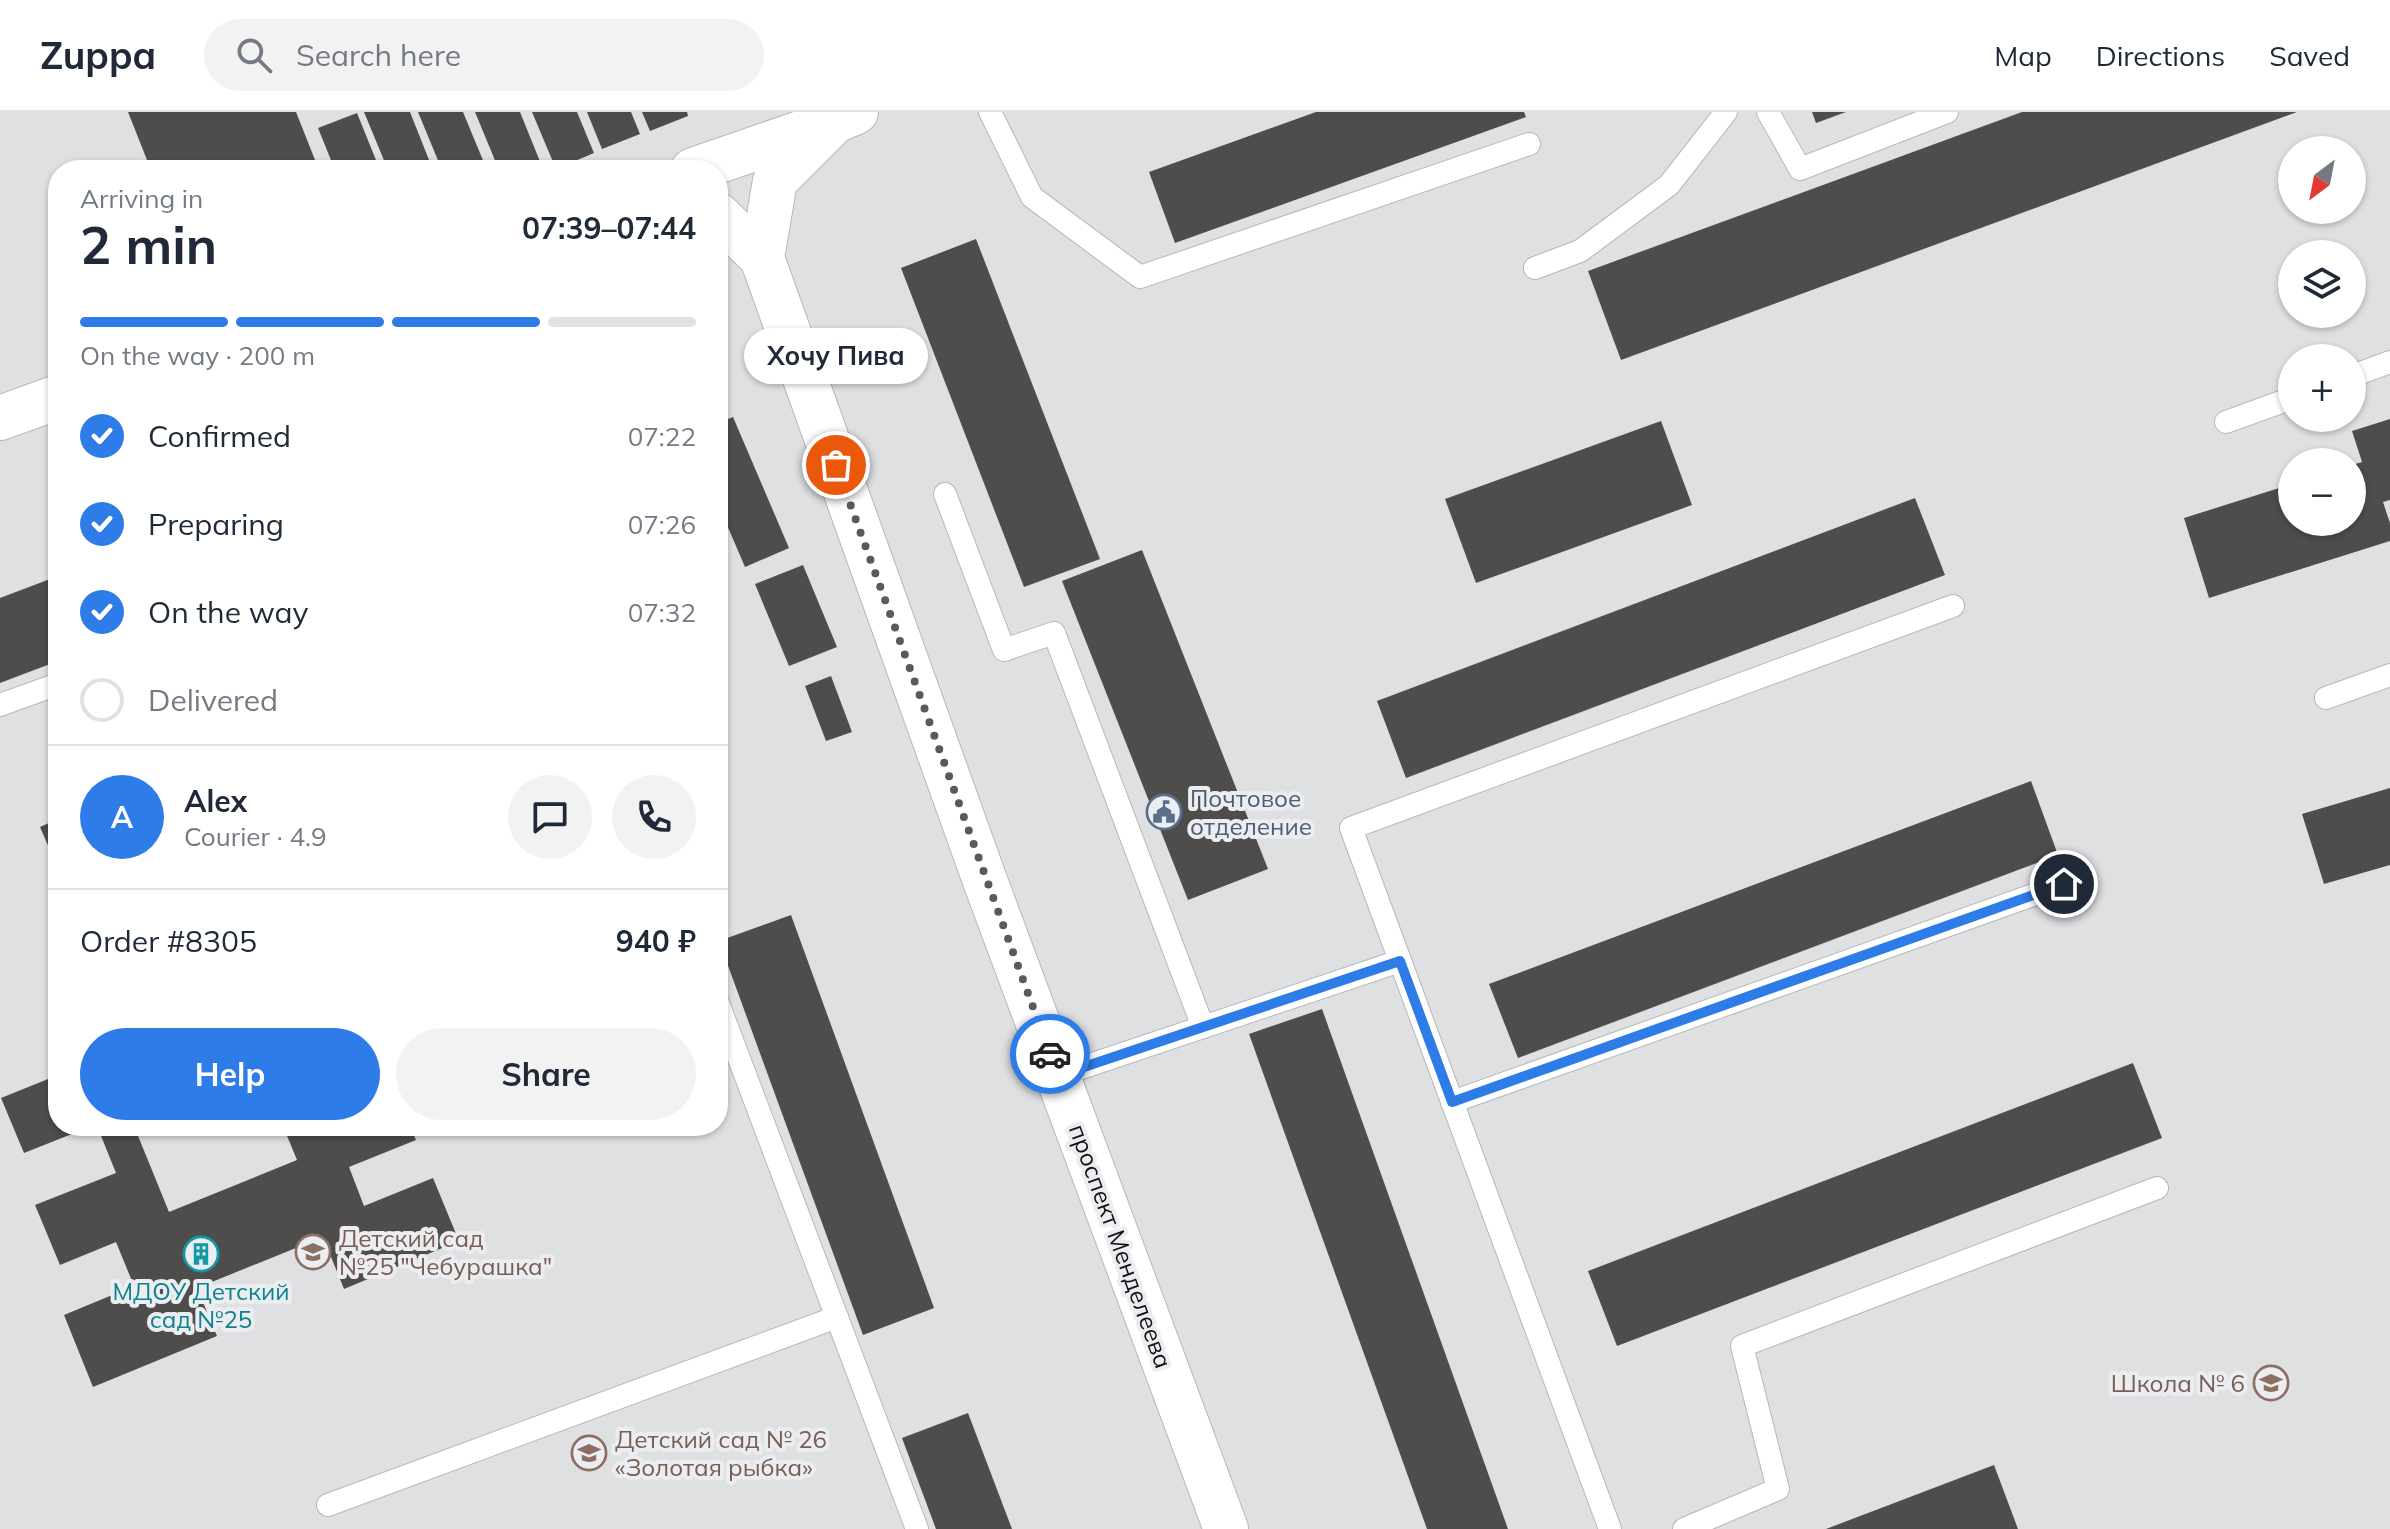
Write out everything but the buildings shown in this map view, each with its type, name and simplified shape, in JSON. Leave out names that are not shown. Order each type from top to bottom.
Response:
[{"type":"street","points":[[722,160],[845,117]]},
{"type":"street","name":"проспект Менделеева","points":[[845,117],[775,181],[762,258],[1057,1076],[1226,1529]]},
{"type":"street","points":[[728,225],[762,258]]},
{"type":"street","points":[[0,418],[48,401]]},
{"type":"lane","points":[[990,112],[1032,197],[1140,277],[1529,144]]},
{"type":"lane","points":[[1535,268],[1580,251],[1669,185],[1726,112]]},
{"type":"lane","points":[[1768,112],[1800,169],[1947,112]]},
{"type":"lane","points":[[2366,371],[2390,362]]},
{"type":"lane","points":[[2226,422],[2278,403]]},
{"type":"lane","points":[[945,494],[1004,650],[1054,633],[1203,1027]]},
{"type":"lane","points":[[1610,1529],[1351,828],[1953,606]]},
{"type":"lane","points":[[2326,698],[2390,675]]},
{"type":"lane","points":[[0,705],[48,688]]},
{"type":"lane","points":[[1452,1102],[2064,884]]},
{"type":"lane","points":[[1057,1076],[1400,961]]},
{"type":"lane","points":[[728,1029],[917,1529]]},
{"type":"lane","points":[[1684,1529],[1778,1489],[1742,1346],[2157,1188]]},
{"type":"lane","points":[[328,1505],[837,1317]]},
{"type":"way so far","points":[[836,465],[1050,1054]]},
{"type":"place","name":"Хочу Пива","points":[[836,465]]},
{"type":"place","name":"Почтовое отделение","points":[[1164,812]]},
{"type":"place","name":"Детский сад №25 \"Чебурашка\"","points":[[313,1252]]},
{"type":"place","name":"МДОУ Детский сад №25","points":[[201,1254]]},
{"type":"place","name":"Школа № 6","points":[[2271,1383]]},
{"type":"place","name":"Детский сад № 26 «Золотая рыбка»","points":[[589,1453]]},
{"type":"route","points":[[1050,1054],[1057,1076],[1400,961],[1452,1102],[2064,884]]}]
